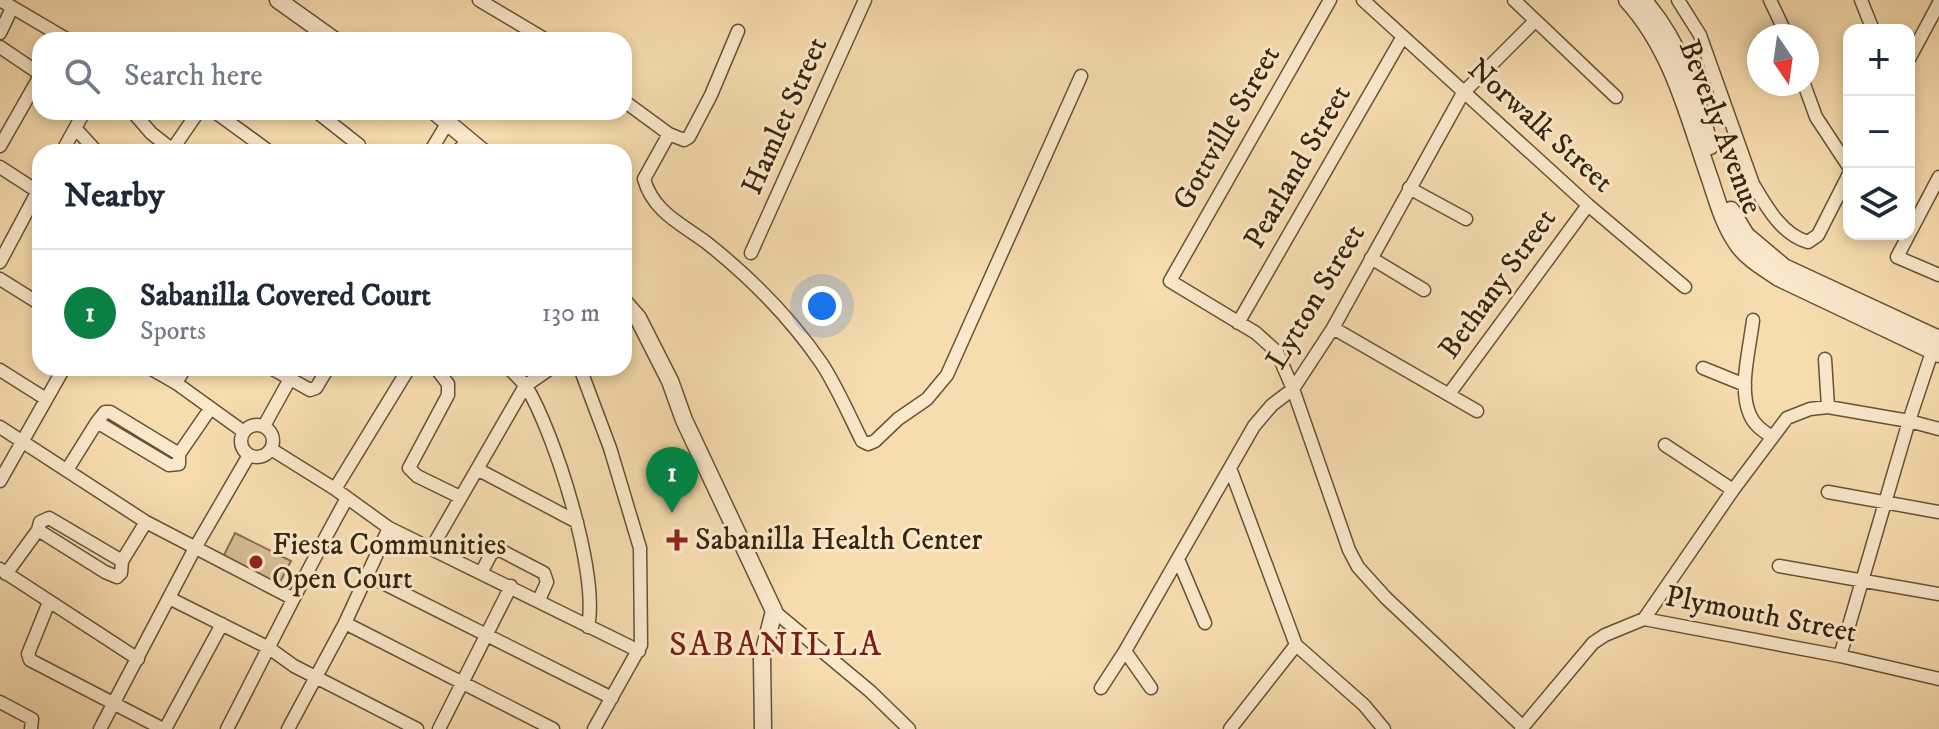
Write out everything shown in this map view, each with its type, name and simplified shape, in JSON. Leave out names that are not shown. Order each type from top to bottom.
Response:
[{"type":"street","points":[[0,0],[54,32]]},
{"type":"street","points":[[278,0],[323,32]]},
{"type":"street","points":[[479,0],[533,32]]},
{"type":"street","name":"Hamlet Street","points":[[751,253],[865,0]]},
{"type":"street","name":"Gottville Street","points":[[1238,323],[1170,281],[1330,0]]},
{"type":"street","name":"Norwalk Street","points":[[1363,0],[1588,205],[1685,287]]},
{"type":"street","points":[[1514,0],[1616,97]]},
{"type":"street","name":"Beverly Avenue","points":[[1627,0],[1654,35],[1669,65],[1685,101],[1724,220],[1737,244],[1755,262],[1779,278],[1937,345]]},
{"type":"street","name":"Beverly Avenue","points":[[1643,0],[1677,52],[1695,91],[1708,143],[1732,215],[1746,235],[1784,267],[1937,345]]},
{"type":"street","points":[[1678,0],[1700,35],[1753,184],[1781,224],[1796,239],[1808,242],[1818,235],[1843,186]]},
{"type":"street","points":[[1770,0],[1781,24]]},
{"type":"street","points":[[1861,0],[1871,24]]},
{"type":"street","points":[[1915,48],[1939,3]]},
{"type":"street","points":[[0,33],[12,8]]},
{"type":"street","name":"Lytton Street","points":[[1101,688],[1262,415],[1293,389],[1333,328],[1463,93],[1535,21]]},
{"type":"street","points":[[632,107],[669,134],[684,140],[689,137],[738,31]]},
{"type":"street","name":"Pearland Street","points":[[1238,323],[1402,38]]},
{"type":"street","points":[[0,47],[32,69]]},
{"type":"street","points":[[669,134],[644,179],[648,195],[658,208],[706,242],[756,284],[789,320],[822,365],[862,441],[868,444],[927,399],[947,375],[1081,76]]},
{"type":"street","points":[[0,146],[32,89]]},
{"type":"street","points":[[1808,96],[1816,117],[1843,158]]},
{"type":"street","points":[[67,144],[80,120]]},
{"type":"street","points":[[140,120],[165,144]]},
{"type":"street","points":[[178,144],[193,120]]},
{"type":"street","points":[[226,120],[259,144]]},
{"type":"street","points":[[327,120],[358,144]]},
{"type":"street","points":[[433,144],[440,120]]},
{"type":"street","points":[[443,120],[461,144]]},
{"type":"street","points":[[76,129],[90,144]]},
{"type":"street","points":[[0,167],[32,185]]},
{"type":"street","points":[[1939,177],[1897,257],[1939,275]]},
{"type":"street","points":[[1409,188],[1466,219]]},
{"type":"street","points":[[0,262],[32,202]]},
{"type":"street","name":"Bethany Street","points":[[1449,394],[1588,205]]},
{"type":"street","points":[[1371,258],[1424,290]]},
{"type":"street","points":[[0,279],[32,299]]},
{"type":"street","points":[[632,311],[670,381],[684,420],[774,611],[871,692],[909,729]]},
{"type":"street","points":[[1753,320],[1745,385],[1750,415],[1757,426],[1772,437]]},
{"type":"street","points":[[1238,323],[1267,341],[1277,352],[1349,550],[1358,567],[1386,598],[1522,728]]},
{"type":"street","points":[[1333,328],[1477,411]]},
{"type":"street","points":[[1840,656],[1909,421],[1937,345]]},
{"type":"street","points":[[1825,359],[1828,407]]},
{"type":"street","points":[[1703,368],[1745,385]]},
{"type":"street","points":[[0,370],[46,399]]},
{"type":"street","points":[[0,481],[59,376]]},
{"type":"street","points":[[164,376],[244,432]]},
{"type":"street","points":[[176,383],[180,376]]},
{"type":"street","points":[[264,426],[291,376]]},
{"type":"street","points":[[296,376],[310,390],[316,388],[323,376]]},
{"type":"street","points":[[335,489],[404,376]]},
{"type":"street","points":[[442,376],[448,384],[448,395],[409,468],[417,476],[460,497]]},
{"type":"street","points":[[516,376],[525,386],[551,443],[577,522],[586,559],[590,604],[588,627]]},
{"type":"street","points":[[431,549],[525,386],[539,376]]},
{"type":"street","points":[[583,376],[610,448],[640,548],[639,651],[594,729]]},
{"type":"street","points":[[1644,619],[1787,418],[1796,413],[1828,407],[1939,429]]},
{"type":"street","points":[[67,470],[102,414],[110,412],[179,454],[210,409]]},
{"type":"street","points":[[252,426],[264,426],[272,436],[271,449],[267,455],[249,455],[242,447],[244,432],[252,426]]},
{"type":"street","points":[[0,427],[146,522],[292,598]]},
{"type":"street","points":[[1665,445],[1733,490]]},
{"type":"street","points":[[271,449],[389,528],[639,651]]},
{"type":"street","points":[[100,729],[195,548],[249,455]]},
{"type":"street","points":[[1230,468],[1296,645],[1364,705],[1384,729]]},
{"type":"street","points":[[477,469],[577,522]]},
{"type":"street","points":[[1828,492],[1939,512]]},
{"type":"street","points":[[227,729],[292,598],[346,500]]},
{"type":"street","points":[[138,659],[3,572],[38,530],[114,576],[121,573],[122,561],[146,522]]},
{"type":"street","points":[[307,729],[291,725],[369,576],[389,528]]},
{"type":"street","points":[[481,573],[491,554],[498,549],[544,573],[547,582],[539,600]]},
{"type":"street","points":[[1178,559],[1205,623]]},
{"type":"street","points":[[1779,566],[1939,594]]},
{"type":"street","points":[[369,576],[612,698]]},
{"type":"street","points":[[439,729],[511,586]]},
{"type":"street","points":[[169,598],[269,648],[317,679],[412,728]]},
{"type":"street","points":[[49,602],[28,654],[30,660],[164,729],[222,624]]},
{"type":"street","points":[[763,729],[762,658],[774,611]]},
{"type":"street","name":"Plymouth Street","points":[[1522,728],[1593,643],[1644,619],[1840,656],[1939,679]]},
{"type":"street","points":[[345,623],[553,729]]},
{"type":"street","points":[[1234,727],[1296,645]]},
{"type":"street","points":[[1125,651],[1151,688]]},
{"type":"street","points":[[0,702],[32,719],[31,729]]},
{"type":"shaded area","name":"Fiesta Communities Open Court","points":[[235,533],[291,561],[276,590],[220,563]]},
{"type":"place","name":"Sabanilla Covered Court","points":[[672,513]]},
{"type":"place","name":"Sabanilla Health Center","points":[[677,540]]},
{"type":"place","name":"Fiesta Communities Open Court","points":[[256,562]]},
{"type":"district","name":"SABANILLA","points":[[776,645]]}]
